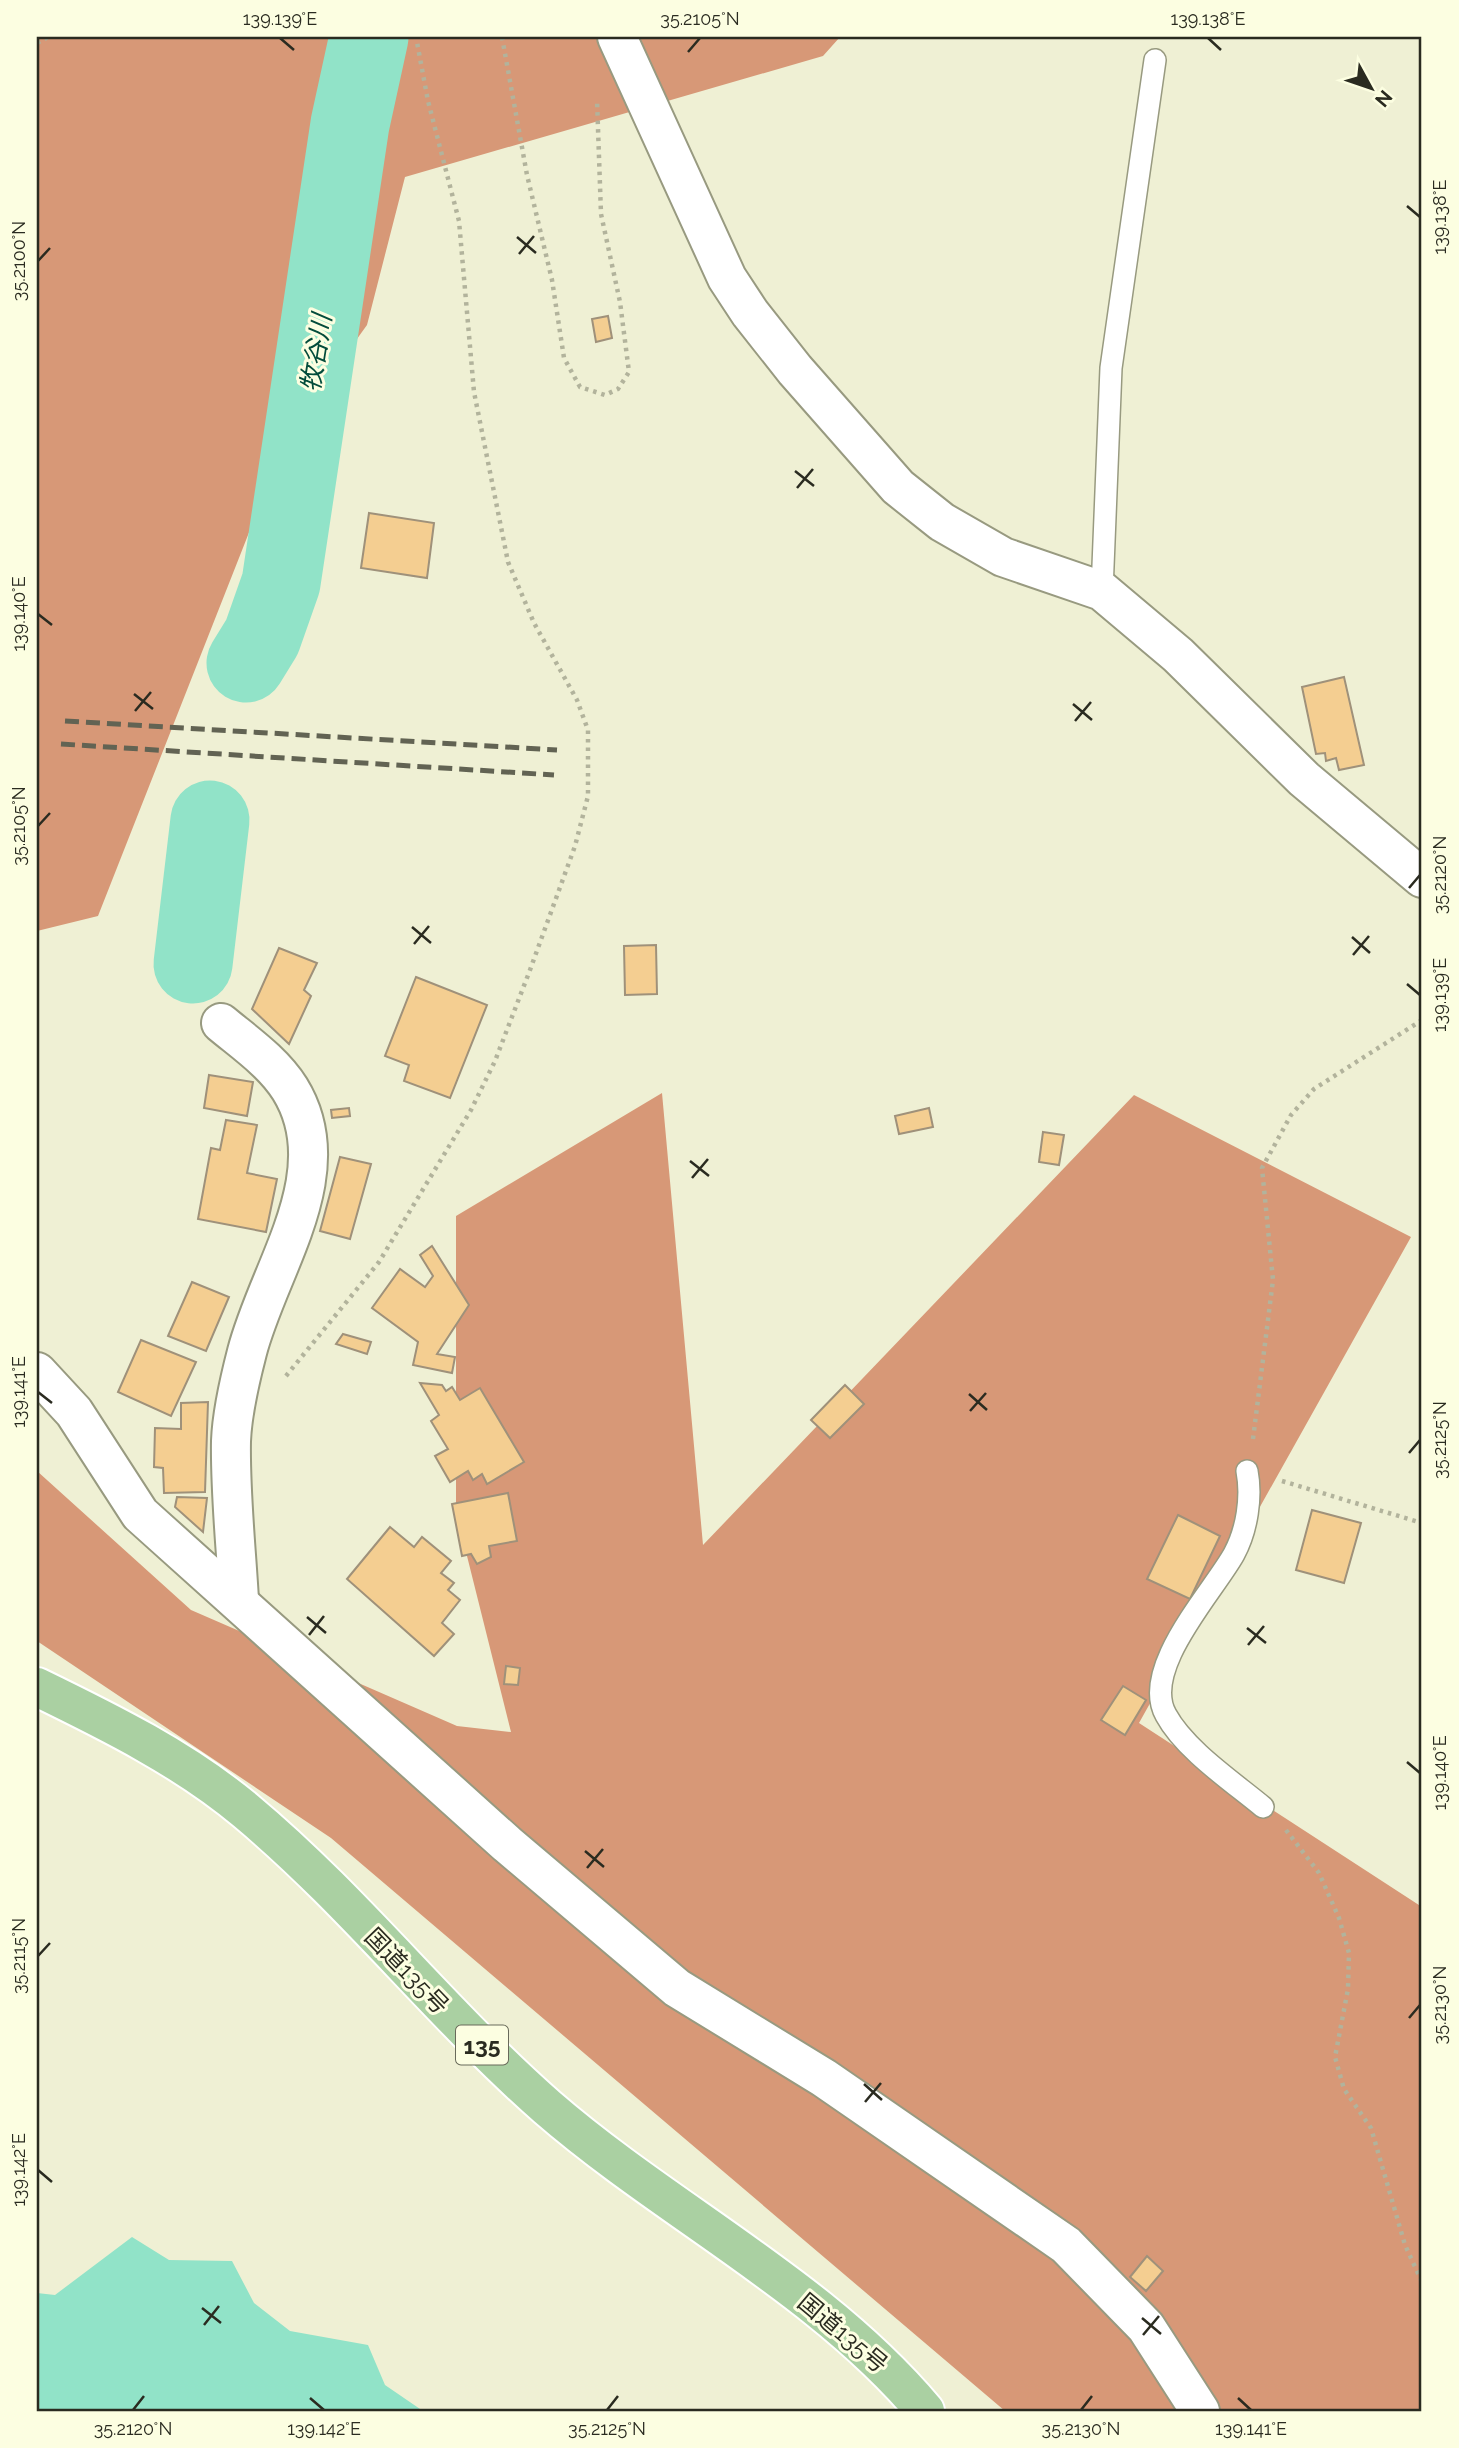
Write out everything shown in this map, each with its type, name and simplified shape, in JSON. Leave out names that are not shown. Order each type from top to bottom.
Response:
[{"type":"highway","name":"国道135号","points":[[37,1688],[176,1762],[245,1810],[342,1903],[453,2018],[547,2107],[614,2160],[807,2301],[892,2374],[925,2411]]},
{"type":"street","points":[[617,37],[727,278],[750,313],[851,438],[898,487],[942,522],[1003,557],[1102,591],[1178,655],[1304,779],[1422,878]]},
{"type":"street","points":[[221,1023],[263,1057],[290,1089],[307,1127],[310,1163],[297,1213],[247,1351],[231,1438],[239,1600]]},
{"type":"street","points":[[37,1371],[74,1412],[140,1514],[239,1600],[507,1844],[677,1988],[824,2078],[1066,2245],[1146,2328],[1200,2411]]},
{"type":"lane","points":[[1102,591],[1111,368],[1155,60]]},
{"type":"lane","points":[[1247,1471],[1252,1494],[1235,1552],[1170,1654],[1161,1689],[1165,1714],[1180,1732],[1218,1770],[1263,1807]]},
{"type":"path","points":[[37,43],[48,37]]},
{"type":"path","points":[[279,1384],[379,1262],[471,1110],[495,1061],[530,970],[575,845],[588,796],[588,730],[577,700],[534,623],[508,562],[474,392],[458,221],[428,101],[416,37]]},
{"type":"path","points":[[502,37],[527,175],[552,280],[564,358],[580,387],[605,395],[618,389],[629,372],[620,302],[601,214],[597,98]]},
{"type":"path","points":[[1422,1020],[1314,1089],[1291,1115],[1262,1168],[1273,1280],[1265,1360],[1247,1471],[1422,1523]]},
{"type":"path","points":[[1263,1807],[1295,1839],[1320,1873],[1339,1918],[1349,1953],[1348,1989],[1335,2057],[1344,2089],[1371,2128],[1405,2245],[1422,2282]]},
{"type":"shaded area","points":[[37,37],[840,37],[823,56],[405,177],[367,325],[287,436],[98,916],[37,931]]},
{"type":"shaded area","points":[[662,1093],[703,1545],[1134,1095],[1411,1237],[1139,1723],[1422,1907],[1422,2411],[1005,2411],[331,1838],[37,1641],[37,1471],[191,1610],[457,1726],[511,1732],[456,1512],[456,1216]]},
{"type":"water","points":[[132,2237],[169,2260],[232,2261],[254,2303],[290,2331],[368,2345],[385,2385],[423,2411],[37,2411],[37,2293],[55,2295]]},
{"type":"building","points":[[608,316],[612,338],[596,342],[592,319]]},
{"type":"building","points":[[369,513],[434,523],[427,578],[361,568]]},
{"type":"building","points":[[1344,677],[1364,765],[1339,770],[1336,758],[1326,761],[1325,753],[1316,754],[1302,687]]},
{"type":"building","points":[[656,945],[657,994],[625,995],[624,946]]},
{"type":"building","points":[[279,948],[317,963],[304,990],[311,996],[289,1044],[252,1009]]},
{"type":"building","points":[[416,977],[487,1005],[450,1098],[404,1081],[409,1065],[385,1056]]},
{"type":"building","points":[[209,1075],[253,1082],[247,1116],[204,1108]]},
{"type":"building","points":[[349,1108],[350,1116],[332,1118],[331,1110]]},
{"type":"building","points":[[929,1108],[933,1127],[899,1134],[895,1116]]},
{"type":"building","points":[[226,1120],[257,1125],[247,1173],[277,1179],[266,1232],[198,1219],[211,1148],[220,1150]]},
{"type":"building","points":[[1043,1132],[1064,1135],[1059,1165],[1039,1162]]},
{"type":"building","points":[[340,1157],[371,1164],[350,1239],[320,1231]]},
{"type":"building","points":[[432,1246],[469,1305],[437,1354],[455,1357],[452,1373],[413,1365],[418,1342],[372,1308],[400,1269],[425,1287],[433,1276],[420,1255]]},
{"type":"building","points":[[192,1282],[229,1297],[206,1351],[168,1336]]},
{"type":"building","points":[[343,1334],[371,1342],[367,1354],[336,1344]]},
{"type":"building","points":[[141,1340],[196,1362],[171,1416],[118,1392]]},
{"type":"building","points":[[420,1383],[442,1385],[446,1391],[452,1387],[460,1400],[480,1388],[524,1462],[487,1484],[482,1474],[473,1480],[468,1471],[450,1482],[435,1456],[448,1449],[431,1421],[439,1415]]},
{"type":"building","points":[[845,1385],[864,1404],[830,1438],[811,1420]]},
{"type":"building","points":[[208,1402],[205,1492],[164,1493],[163,1468],[154,1467],[155,1428],[181,1429],[181,1403]]},
{"type":"building","points":[[508,1493],[517,1541],[489,1546],[491,1557],[477,1564],[471,1554],[462,1556],[452,1504]]},
{"type":"building","points":[[177,1497],[207,1498],[203,1532],[175,1507]]},
{"type":"building","points":[[1312,1510],[1361,1523],[1344,1583],[1296,1570]]},
{"type":"building","points":[[1178,1515],[1220,1536],[1190,1599],[1147,1579]]},
{"type":"building","points":[[390,1527],[414,1547],[422,1537],[451,1561],[441,1573],[454,1583],[448,1590],[460,1600],[442,1623],[454,1634],[434,1656],[347,1579]]},
{"type":"building","points":[[506,1666],[520,1668],[518,1685],[504,1684]]},
{"type":"building","points":[[1123,1686],[1146,1700],[1125,1735],[1101,1720]]},
{"type":"building","points":[[1147,2256],[1163,2271],[1146,2291],[1130,2277]]},
{"type":"waterway","name":"牧谷川","points":[[246,663],[262,637],[281,583],[350,124],[369,37]]},
{"type":"waterway","name":"牧谷川","points":[[193,964],[210,820]]},
{"type":"railway","points":[[65,721],[557,750]]},
{"type":"railway","points":[[61,744],[554,775]]}]
